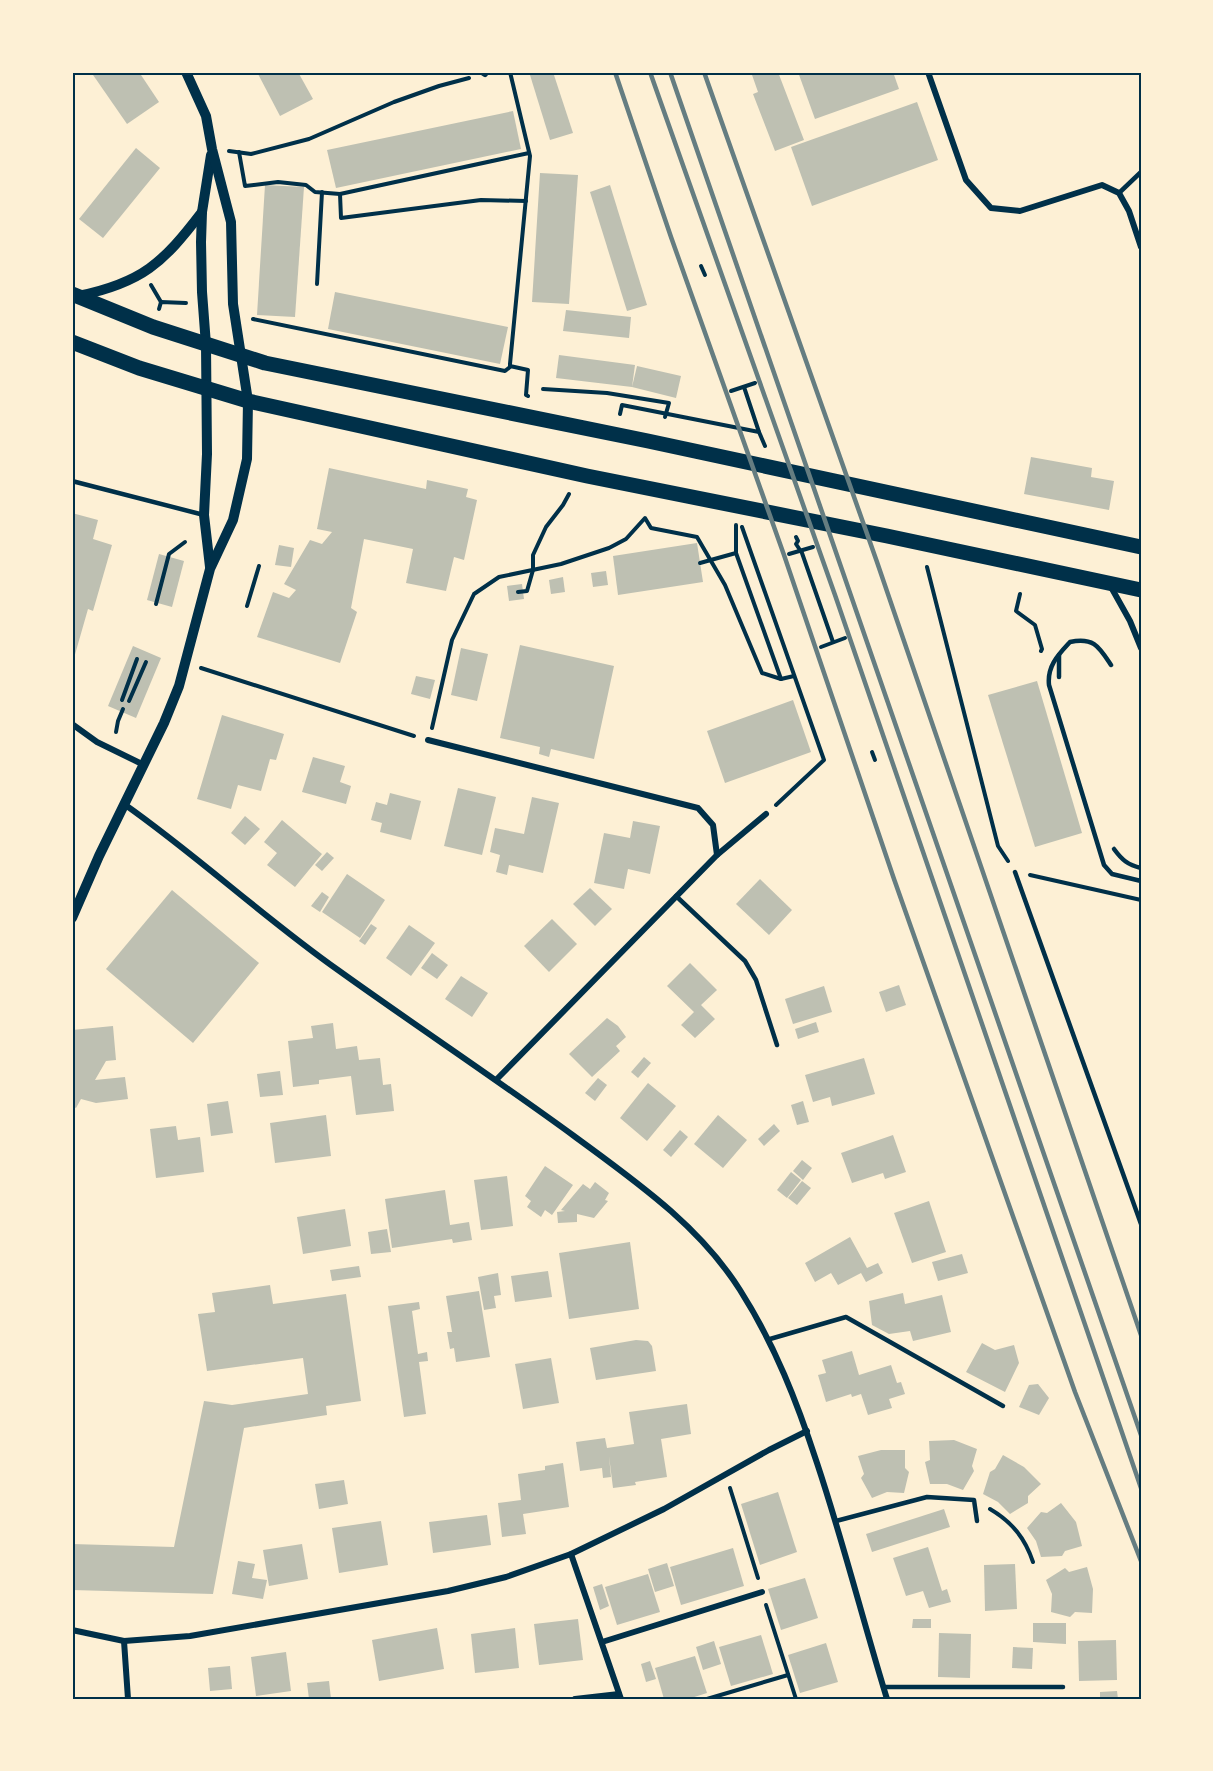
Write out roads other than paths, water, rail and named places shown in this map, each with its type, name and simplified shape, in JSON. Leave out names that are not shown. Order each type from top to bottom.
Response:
[{"type":"main road","points":[[75,295],[153,327],[206,345],[241,356],[330,377],[1140,546]]},
{"type":"main road","points":[[72,342],[139,368],[248,401],[587,476],[1141,590]]},
{"type":"street","points":[[72,918],[164,723],[179,686],[210,569],[233,520],[247,459],[248,401],[233,304],[231,222],[206,116],[186,72]]},
{"type":"street","points":[[928,72],[966,180],[991,208],[1020,211],[1102,185],[1119,194],[1129,212],[1141,247]]},
{"type":"street","points":[[210,569],[204,515],[207,454],[202,212],[212,149]]},
{"type":"street","points":[[75,295],[102,291],[144,273],[181,239],[202,212]]},
{"type":"street","points":[[1108,583],[1130,621],[1141,648]]},
{"type":"street","points":[[72,724],[97,742],[144,765]]},
{"type":"street","points":[[428,740],[698,808],[713,825],[717,855]]},
{"type":"street","points":[[124,804],[163,832],[335,969],[496,1079],[663,1203],[703,1242],[735,1282],[770,1339],[795,1398],[836,1521],[887,1699]]},
{"type":"street","points":[[496,1079],[717,855],[766,814]]},
{"type":"street","points":[[72,1630],[124,1641],[190,1636],[448,1591],[506,1577],[571,1554],[664,1509],[807,1431]]},
{"type":"street","points":[[571,1554],[620,1696],[575,1699]]},
{"type":"street","points":[[602,1641],[762,1592]]},
{"type":"street","points":[[124,1641],[128,1699]]},
{"type":"lane","points":[[1119,194],[1141,172]]},
{"type":"lane","points":[[72,481],[204,515]]},
{"type":"lane","points":[[1111,665],[1096,645],[1088,641],[1070,642],[1050,668],[1049,685],[1104,865],[1112,874],[1141,881]]},
{"type":"lane","points":[[1059,655],[1059,677]]},
{"type":"lane","points":[[1114,849],[1130,865],[1141,868]]},
{"type":"lane","points":[[1015,872],[1141,1224]]},
{"type":"lane","points":[[676,896],[746,961],[756,980],[777,1045]]},
{"type":"lane","points":[[770,1339],[846,1317],[1003,1406]]},
{"type":"lane","points":[[836,1521],[927,1497],[974,1500],[976,1521]]},
{"type":"lane","points":[[883,1687],[1063,1687]]},
{"type":"railway","points":[[615,72],[784,555],[894,879],[1075,1392],[1141,1561]]},
{"type":"railway","points":[[650,72],[835,595],[1141,1488]]},
{"type":"railway","points":[[670,72],[1141,1435]]},
{"type":"railway","points":[[704,72],[877,562],[1141,1335]]}]
